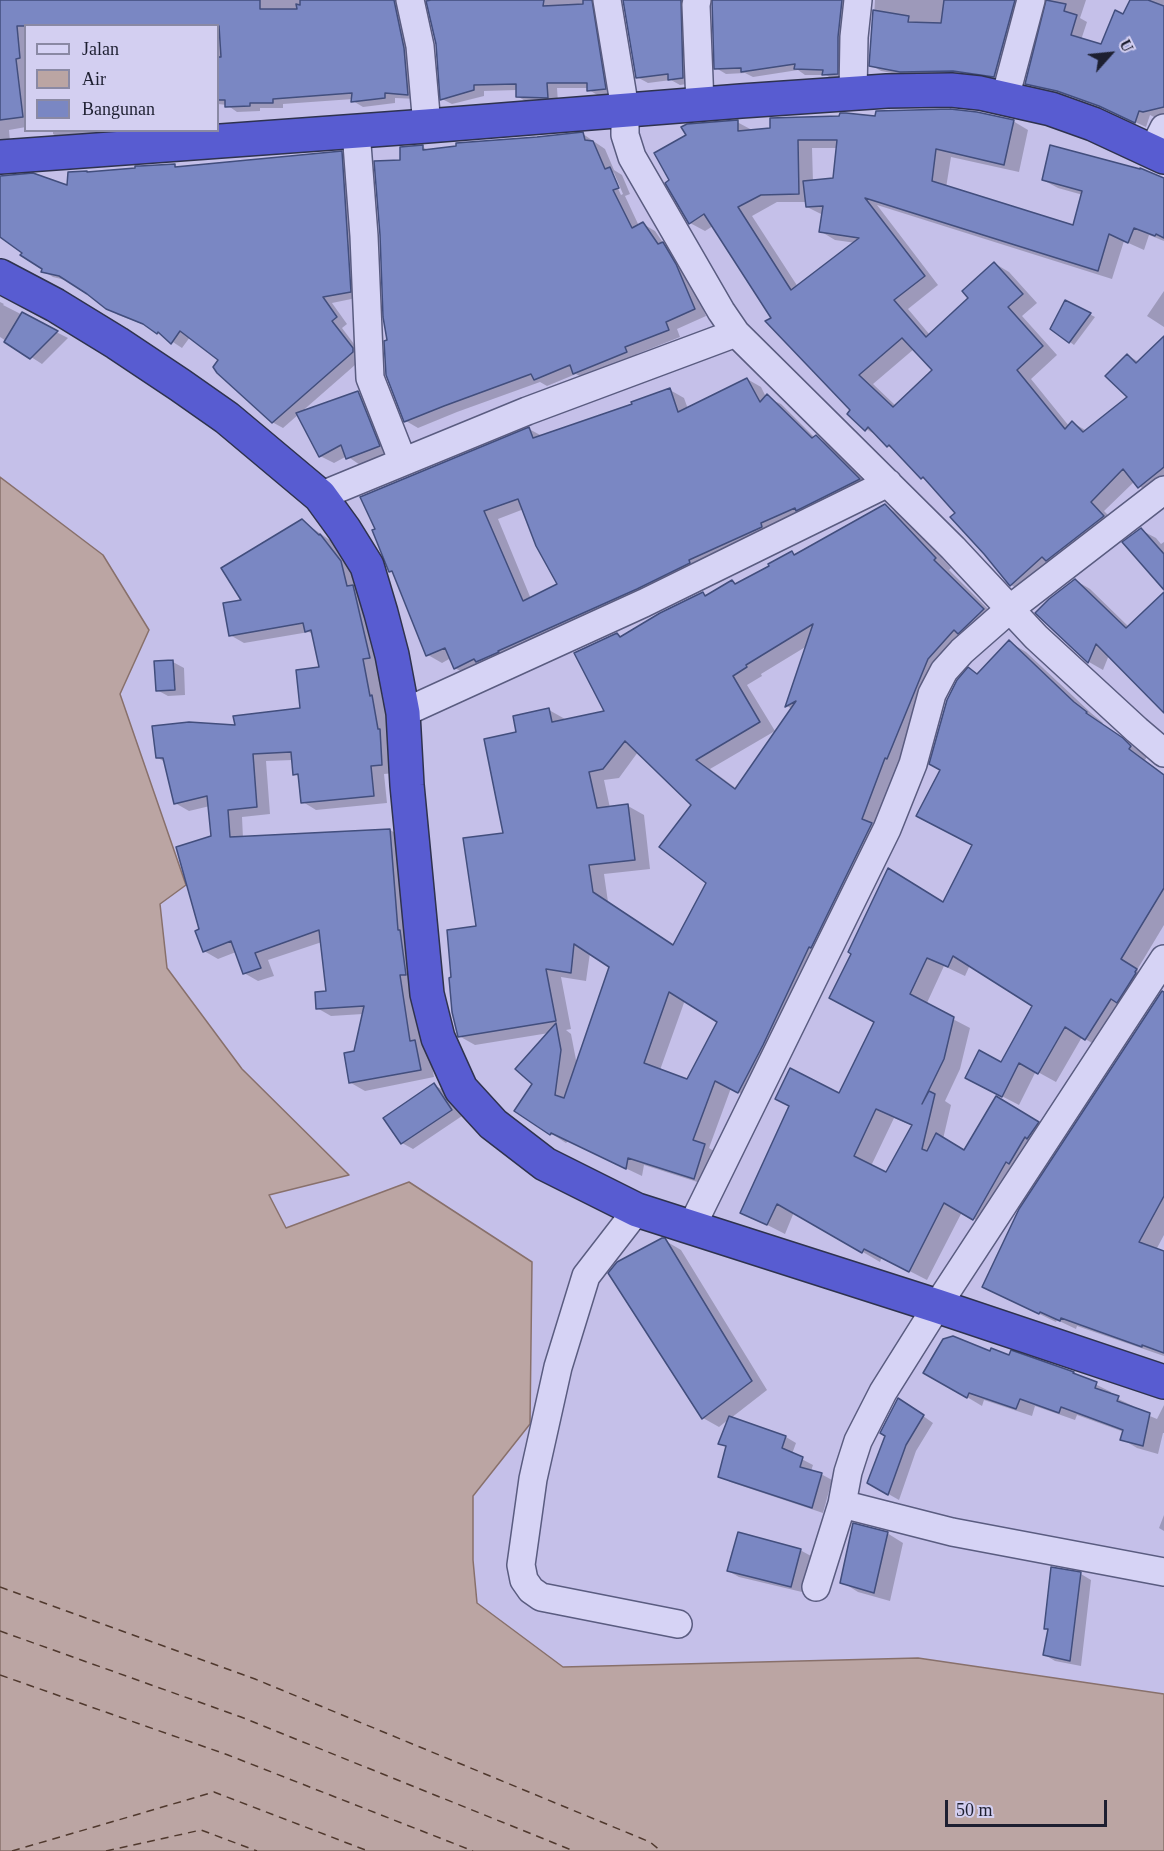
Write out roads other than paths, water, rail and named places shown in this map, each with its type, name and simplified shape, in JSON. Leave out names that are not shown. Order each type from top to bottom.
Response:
[{"type":"highway","points":[[0,157],[626,109],[887,91],[951,90],[1005,98],[1051,109],[1160,145]]},
{"type":"highway","points":[[0,276],[55,305],[117,343],[227,418],[320,496],[367,566],[381,613],[403,713],[407,785],[427,994],[438,1038],[461,1089],[493,1124],[545,1164],[637,1210],[937,1306],[1164,1382]]},
{"type":"street","points":[[410,0],[420,46],[427,126]]},
{"type":"street","points":[[607,0],[626,109],[625,135],[632,157],[736,333],[888,483],[1053,652],[1164,753]]},
{"type":"street","points":[[697,0],[699,104]]},
{"type":"street","points":[[853,94],[854,37],[858,0]]},
{"type":"street","points":[[1005,98],[1031,0]]},
{"type":"street","points":[[356,131],[364,236],[370,378],[403,462]]},
{"type":"street","points":[[320,496],[527,411],[736,333]]},
{"type":"street","points":[[403,713],[644,603],[888,483]]},
{"type":"street","points":[[691,1228],[887,829],[913,764],[932,694],[944,671],[962,651],[1011,608],[1164,490]]},
{"type":"street","points":[[816,1587],[842,1504],[848,1472],[858,1441],[883,1392],[1164,959]]},
{"type":"street","points":[[637,1210],[586,1276],[558,1367],[533,1479],[521,1565],[525,1580],[531,1590],[541,1597],[678,1624]]},
{"type":"street","points":[[842,1504],[952,1532],[1164,1572]]},
{"type":"water","points":[[0,477],[103,555],[149,630],[120,694],[186,885],[160,904],[167,968],[242,1069],[349,1175],[269,1195],[286,1228],[409,1182],[532,1262],[530,1424],[473,1496],[473,1560],[477,1603],[563,1667],[918,1658],[1164,1694],[1164,1851],[0,1851]]}]
